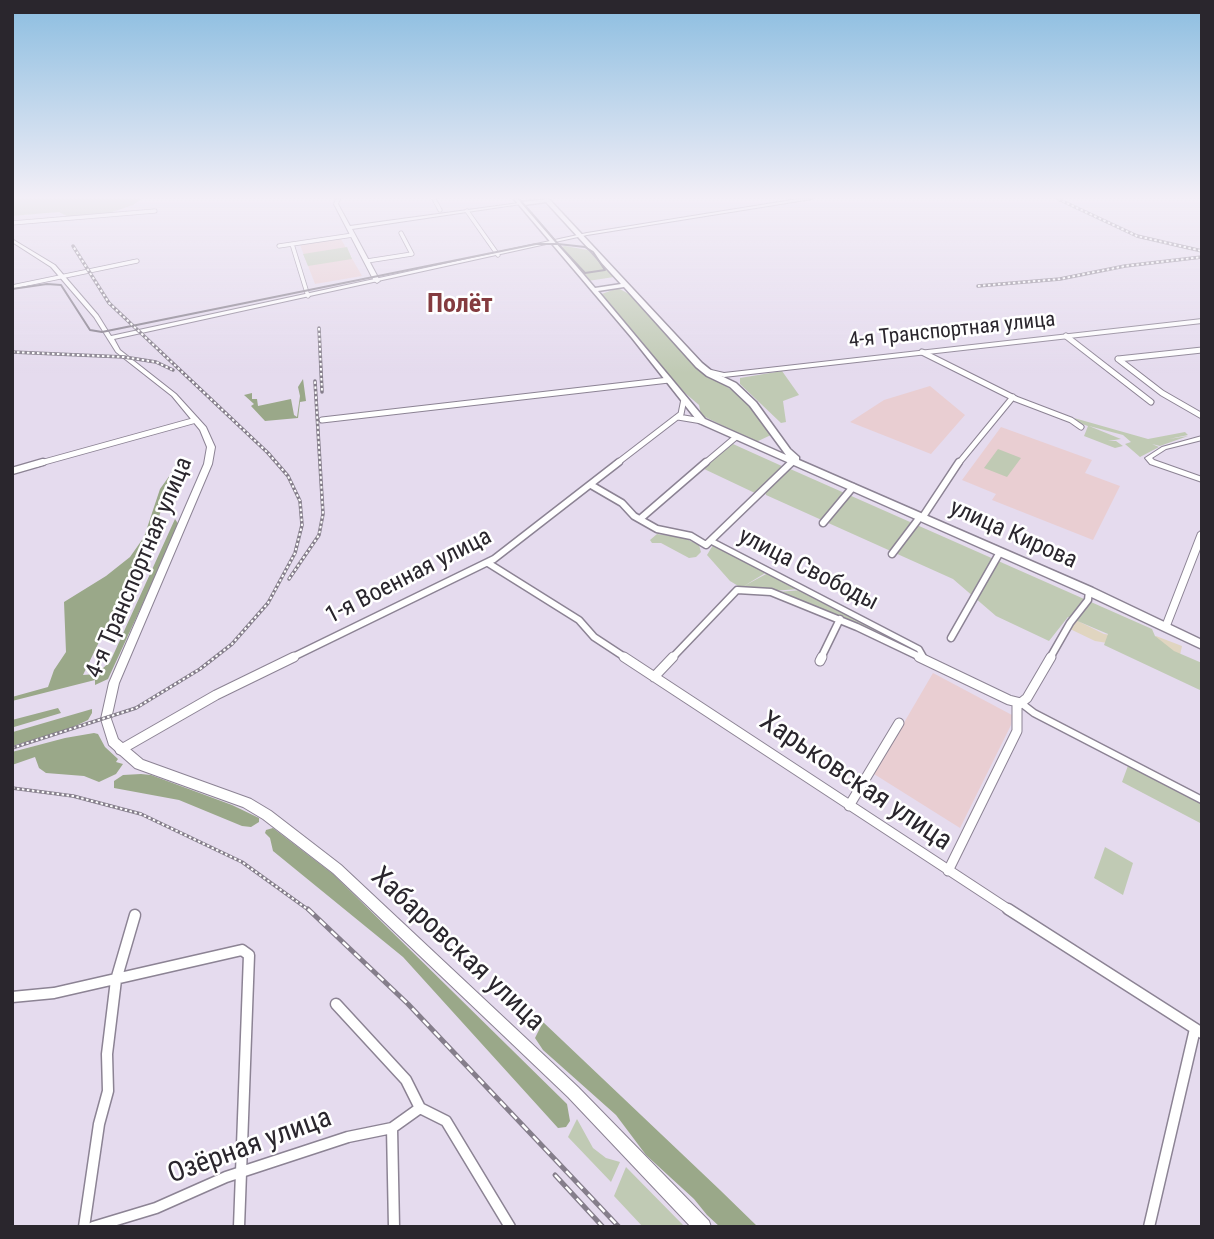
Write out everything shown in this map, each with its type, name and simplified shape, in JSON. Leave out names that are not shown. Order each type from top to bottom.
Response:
[{"type":"main road","name":"4-я Транспортная улица","points":[[41,257],[63,277],[96,316],[118,351],[174,395],[209,440],[210,458],[109,698],[106,719],[109,734],[120,750],[139,764]]},
{"type":"main road","points":[[109,338],[490,257]]},
{"type":"main road","points":[[564,257],[702,421]]},
{"type":"main road","name":"улица Кирова","points":[[600,257],[706,371],[733,385],[761,413],[790,455],[807,467]]},
{"type":"main road","points":[[593,290],[626,285]]},
{"type":"main road","name":"4-я Транспортная улица","points":[[706,371],[719,374],[738,373],[1202,321]]},
{"type":"main road","points":[[733,385],[732,379],[738,373]]},
{"type":"main road","name":"улица Кирова","points":[[702,421],[1089,591],[1202,645]]},
{"type":"main road","points":[[757,446],[774,448],[781,442]]},
{"type":"main road","name":"Хабаровская улица","points":[[139,764],[247,803],[267,815],[337,869],[573,1092],[704,1227]]},
{"type":"street","points":[[296,257],[309,296]]},
{"type":"street","points":[[365,257],[377,281]]},
{"type":"street","points":[[367,261],[394,257]]},
{"type":"street","points":[[12,287],[137,261]]},
{"type":"street","points":[[1066,336],[1151,402]]},
{"type":"street","points":[[1202,350],[1118,359],[1162,393],[1202,416]]},
{"type":"street","points":[[922,352],[1013,397],[1071,420],[1080,428]]},
{"type":"street","points":[[322,420],[669,380]]},
{"type":"street","points":[[892,554],[959,462],[1013,397]]},
{"type":"street","points":[[677,417],[684,410],[684,399]]},
{"type":"street","points":[[677,417],[702,421]]},
{"type":"street","name":"1-я Военная улица","points":[[120,750],[216,695],[488,562],[677,417]]},
{"type":"street","points":[[12,471],[196,420]]},
{"type":"street","points":[[640,519],[736,437]]},
{"type":"street","points":[[1202,438],[1164,448],[1148,459],[1202,480]]},
{"type":"street","points":[[711,541],[792,462]]},
{"type":"street","name":"улица Свободы","points":[[591,485],[622,503],[629,512],[657,529],[691,536],[706,545],[711,541],[919,649],[921,655],[933,663]]},
{"type":"street","points":[[823,523],[853,487]]},
{"type":"street","points":[[1166,626],[1202,533]]},
{"type":"street","points":[[951,638],[1000,552]]},
{"type":"street","name":"Харьковская улица","points":[[488,562],[579,620],[594,637],[948,872],[1198,1031]]},
{"type":"street","name":"улица Свободы","points":[[654,677],[737,590],[778,593],[1009,700],[1021,703],[1034,713],[1202,800]]},
{"type":"street","points":[[948,872],[1017,731],[1016,711],[1027,698],[1070,623],[1088,600],[1089,591]]},
{"type":"street","points":[[820,661],[840,620]]},
{"type":"street","points":[[849,806],[899,723]]},
{"type":"street","points":[[84,1227],[99,1124],[108,1091],[107,1054],[116,980],[135,915]]},
{"type":"street","points":[[12,998],[54,993],[242,950],[249,955],[239,1227]]},
{"type":"street","points":[[336,1004],[406,1080],[420,1108],[446,1121],[510,1227]]},
{"type":"street","points":[[1149,1227],[1198,1031]]},
{"type":"street","name":"Озёрная улица","points":[[93,1227],[156,1208],[190,1191],[242,1173],[348,1138],[392,1128],[420,1108]]},
{"type":"street","points":[[392,1128],[394,1227]]},
{"type":"shaded area","points":[[305,257],[351,257],[362,276],[315,284]]},
{"type":"shaded area","points":[[930,386],[965,415],[931,454],[850,422],[884,400]]},
{"type":"shaded area","points":[[1001,427],[1092,460],[1085,473],[1120,486],[1093,540],[992,500],[996,494],[962,480]]},
{"type":"shaded area","points":[[1076,620],[1104,634],[1151,641],[1156,636],[1182,646],[1180,655],[1095,641],[1070,629]]},
{"type":"shaded area","points":[[933,673],[1012,715],[1011,725],[960,828],[874,774]]},
{"type":"green space","points":[[304,257],[351,257],[352,259],[308,266]]},
{"type":"green space","points":[[568,257],[595,257],[614,277],[588,281]]},
{"type":"green space","points":[[618,288],[629,294],[696,366],[742,397],[771,435],[756,442],[701,415],[699,405],[685,393],[599,295]]},
{"type":"green space","points":[[782,371],[799,395],[783,401],[786,422],[781,423],[740,384],[740,378]]},
{"type":"green space","points":[[303,379],[306,401],[300,402],[298,418],[265,421],[251,406],[254,404],[244,395],[252,393],[252,399],[257,399],[258,406],[291,399],[294,415],[297,417],[300,396],[298,387]]},
{"type":"green space","points":[[1074,418],[1148,439],[1185,432],[1188,435],[1169,439],[1188,436],[1160,446],[1152,444],[1159,447],[1140,457],[1125,444],[1131,442],[1123,435],[1089,426],[1121,439],[1108,441],[1116,441],[1123,446],[1115,448],[1084,436],[1088,426]]},
{"type":"green space","points":[[733,444],[784,467],[757,494],[702,468]]},
{"type":"green space","points":[[998,449],[1021,458],[1007,477],[984,468]]},
{"type":"green space","points":[[175,468],[180,468],[168,488],[158,520],[83,675],[96,674],[110,662],[175,519],[179,525],[108,679],[95,685],[95,680],[12,701],[12,697],[48,687],[54,670],[66,652],[64,602],[106,576],[130,557],[144,537],[160,489]]},
{"type":"green space","points":[[788,468],[1152,629],[1155,636],[1174,651],[1202,663],[1202,691],[1104,645],[1108,634],[1068,617],[1049,641],[996,616],[953,579],[766,495],[765,492]]},
{"type":"green space","points":[[657,534],[684,538],[699,545],[701,552],[696,557],[689,558],[661,543],[652,543],[650,540]]},
{"type":"green space","points":[[713,545],[767,572],[744,586],[768,573],[799,589],[772,591],[741,588],[743,586],[730,581],[707,555]]},
{"type":"green space","points":[[802,590],[918,651],[920,656],[777,592]]},
{"type":"green space","points":[[58,708],[61,713],[14,727],[13,732],[92,709],[92,713],[88,720],[67,730],[12,746],[12,720]]},
{"type":"green space","points":[[98,734],[105,747],[118,759],[116,762],[123,764],[116,774],[99,782],[84,776],[46,773],[39,768],[35,757],[12,765],[12,752]]},
{"type":"green space","points":[[1129,763],[1202,802],[1202,824],[1122,782]]},
{"type":"green space","points":[[123,775],[151,775],[232,805],[259,818],[259,822],[251,827],[242,826],[179,800],[114,788],[114,781]]},
{"type":"green space","points":[[273,828],[333,874],[567,1104],[570,1121],[566,1127],[558,1128],[403,957],[273,851],[270,838],[265,833]]},
{"type":"green space","points":[[1105,847],[1133,863],[1123,895],[1094,878]]},
{"type":"green space","points":[[543,1022],[758,1227],[720,1227],[707,1215],[694,1199],[646,1155],[616,1115],[543,1050],[535,1038]]},
{"type":"green space","points":[[577,1119],[593,1148],[606,1158],[620,1162],[611,1182],[568,1137]]},
{"type":"green space","points":[[626,1167],[685,1227],[643,1227],[614,1196]]},
{"type":"tram line","points":[[12,289],[47,284],[61,285],[90,330],[102,332],[473,257]]},
{"type":"tram line","points":[[570,257],[585,273],[605,270],[596,257]]},
{"type":"railway","points":[[12,748],[136,708],[200,669],[232,644],[268,603],[295,553],[302,525],[300,501],[288,476],[268,453],[109,303],[80,257]]},
{"type":"railway","points":[[978,286],[1060,279],[1125,266],[1202,257]]},
{"type":"railway","points":[[319,328],[322,392]]},
{"type":"railway","points":[[12,352],[124,357],[156,362],[173,370]]},
{"type":"railway","points":[[289,579],[319,535],[323,514],[315,381]]},
{"type":"railway","points":[[12,788],[73,796],[141,814],[242,862],[310,911]]},
{"type":"railway","points":[[308,909],[408,1004],[619,1227]]},
{"type":"railway","points":[[555,1175],[603,1227]]},
{"type":"district","name":"Полёт","points":[[460,305]]}]
